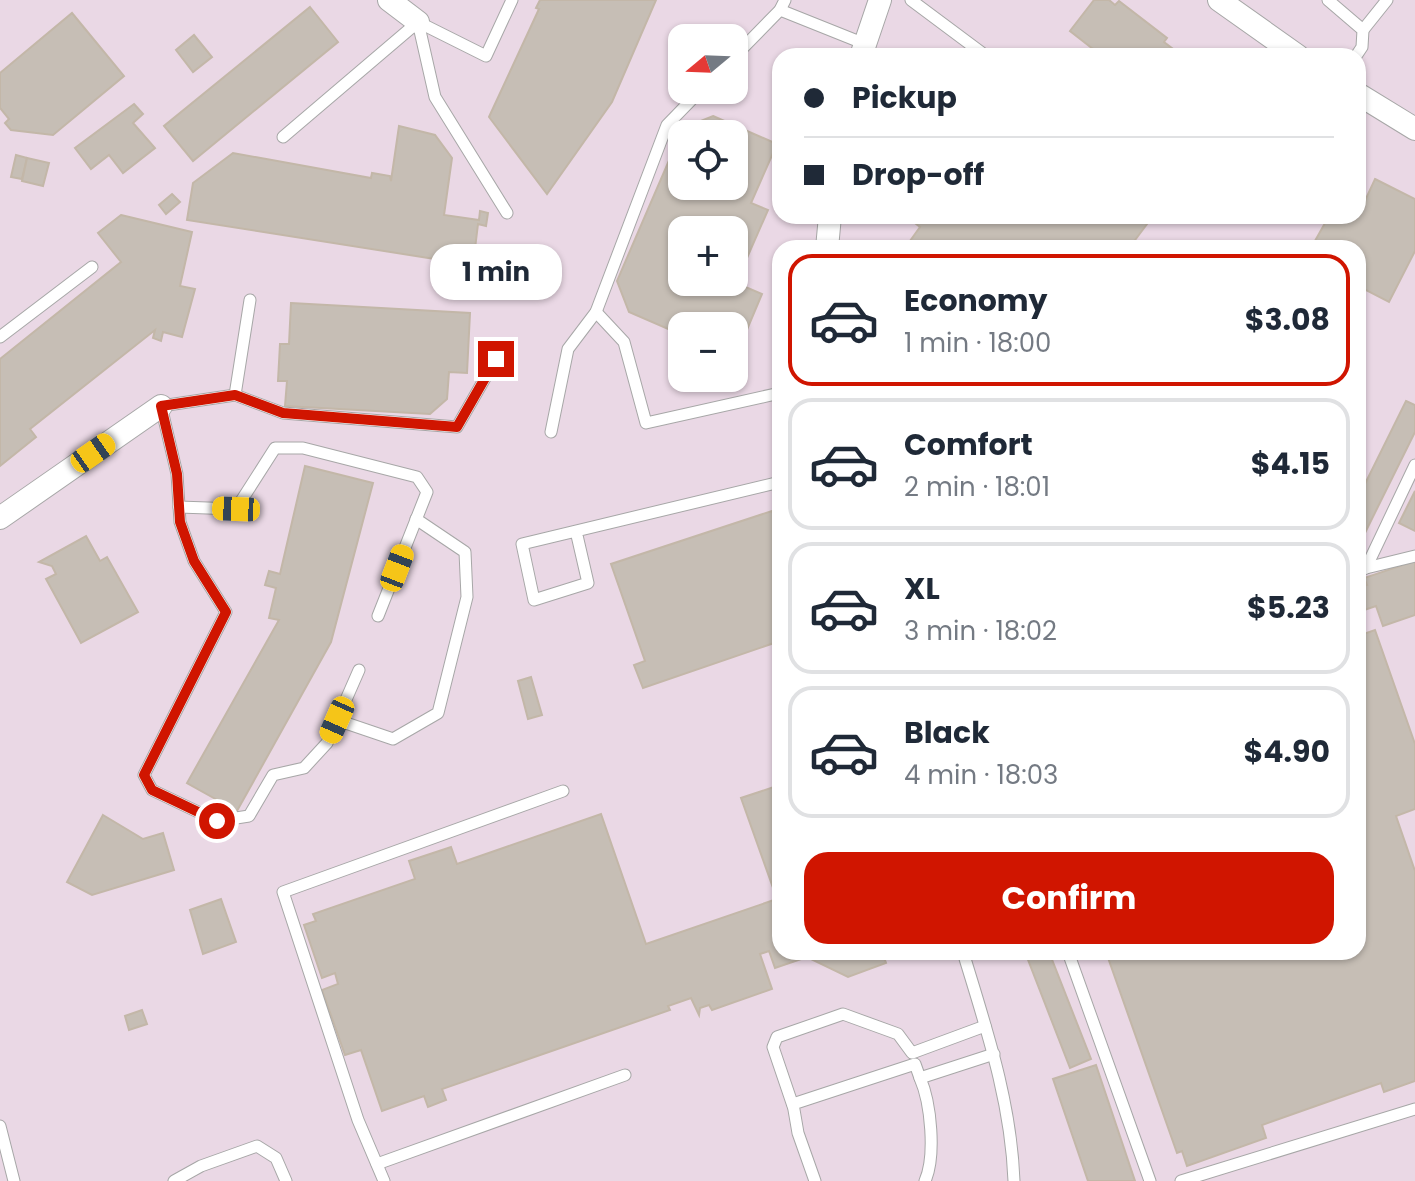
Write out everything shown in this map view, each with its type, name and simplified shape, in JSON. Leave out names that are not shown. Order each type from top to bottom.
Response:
[{"type":"street","points":[[389,0],[418,22]]},
{"type":"street","points":[[864,48],[880,0]]},
{"type":"street","points":[[1219,0],[1287,48]]},
{"type":"street","points":[[1366,99],[1415,129]]},
{"type":"street","points":[[1,516],[161,406]]},
{"type":"lane","points":[[418,22],[486,56],[512,0]]},
{"type":"lane","points":[[911,0],[975,48]]},
{"type":"lane","points":[[1328,0],[1363,30]]},
{"type":"lane","points":[[1361,48],[1363,30],[1387,0]]},
{"type":"lane","points":[[748,42],[783,5],[859,48]]},
{"type":"lane","points":[[283,137],[418,22]]},
{"type":"lane","points":[[418,22],[435,97],[507,213]]},
{"type":"lane","points":[[551,432],[568,349],[596,312],[667,125],[687,104]]},
{"type":"lane","points":[[0,337],[92,267]]},
{"type":"lane","points":[[235,395],[250,300]]},
{"type":"lane","points":[[596,312],[624,342],[646,423],[772,395]]},
{"type":"lane","points":[[359,670],[327,743],[304,768],[273,775],[249,816],[217,821],[152,790],[144,775],[226,612],[194,561],[180,522],[177,474],[161,406],[235,395],[283,413],[457,427],[496,359]]},
{"type":"lane","points":[[179,507],[236,509],[275,448],[303,448],[417,477],[427,492],[378,616]]},
{"type":"lane","points":[[1366,561],[1415,465]]},
{"type":"lane","points":[[576,531],[588,583],[534,600],[522,544],[576,531],[772,484]]},
{"type":"lane","points":[[337,720],[393,739],[438,713],[467,597],[465,552],[416,519]]},
{"type":"lane","points":[[1366,568],[1415,556]]},
{"type":"lane","points":[[384,1181],[358,1120],[283,892],[563,791]]},
{"type":"lane","points":[[965,960],[994,1054],[1013,1137],[1014,1181]]},
{"type":"lane","points":[[1071,960],[1150,1181]]},
{"type":"lane","points":[[815,1181],[773,1047],[777,1037],[843,1014],[898,1034],[913,1058],[924,1088],[930,1143],[925,1181]]},
{"type":"lane","points":[[793,1106],[985,1026]]},
{"type":"lane","points":[[920,1078],[994,1054]]},
{"type":"lane","points":[[377,1164],[625,1075]]},
{"type":"lane","points":[[1181,1181],[1415,1109]]},
{"type":"lane","points":[[0,1126],[14,1181]]},
{"type":"lane","points":[[174,1181],[201,1166],[257,1146],[276,1158],[286,1181]]},
{"type":"shaded area","points":[[0,0],[1415,0],[1415,1181],[0,1181]]},
{"type":"building","points":[[540,0],[656,0],[612,102],[547,194],[489,117],[539,9],[536,8]]},
{"type":"building","points":[[1094,0],[1109,0],[1115,5],[1119,1],[1167,38],[1164,42],[1172,48],[1092,48],[1070,31]]},
{"type":"building","points":[[310,7],[338,42],[193,161],[164,126]]},
{"type":"building","points":[[72,13],[124,76],[53,135],[11,130],[5,123],[9,119],[0,108],[0,73]]},
{"type":"building","points":[[194,35],[212,57],[193,72],[176,50]]},
{"type":"building","points":[[134,104],[143,114],[133,123],[155,148],[123,173],[109,155],[91,169],[75,148]]},
{"type":"building","points":[[399,126],[435,135],[452,158],[444,215],[479,220],[480,211],[488,213],[486,226],[478,224],[473,265],[187,220],[193,183],[233,153],[371,178],[372,173],[390,176],[391,181]]},
{"type":"building","points":[[748,131],[772,142],[772,155],[751,203],[768,210],[748,256],[748,216],[668,216],[668,296],[748,296],[748,288],[762,294],[748,327],[748,312],[668,312],[668,329],[629,312],[617,281],[668,163],[668,200],[748,200]]},
{"type":"building","points":[[16,155],[27,158],[22,179],[11,177]]},
{"type":"building","points":[[27,158],[49,163],[43,186],[22,181]]},
{"type":"building","points":[[1375,179],[1415,199],[1415,251],[1389,302],[1366,290],[1366,240],[1316,240],[1324,224],[1366,224],[1366,199]]},
{"type":"building","points":[[172,194],[180,202],[166,214],[159,205]]},
{"type":"building","points":[[121,215],[192,232],[180,286],[195,289],[182,337],[163,332],[161,341],[153,338],[155,330],[30,429],[36,437],[0,466],[0,359],[121,262],[98,233]]},
{"type":"building","points":[[916,224],[1147,224],[1135,240],[911,240],[920,227]]},
{"type":"building","points":[[291,303],[470,313],[467,373],[449,372],[447,399],[430,414],[285,406],[287,381],[278,381],[280,344],[289,344]]},
{"type":"building","points":[[1406,401],[1415,405],[1415,432],[1366,531],[1366,482]]},
{"type":"building","points":[[305,466],[373,483],[331,642],[237,811],[187,783],[279,620],[269,618],[276,588],[265,585],[269,571],[280,574]]},
{"type":"building","points":[[1415,491],[1415,531],[1399,523]]},
{"type":"building","points":[[772,511],[772,644],[643,688],[634,665],[645,661],[611,564]]},
{"type":"building","points":[[86,536],[100,561],[107,557],[138,612],[81,643],[46,579],[56,574],[52,566],[39,562]]},
{"type":"building","points":[[1415,561],[1415,615],[1383,626],[1376,606],[1366,609],[1366,577]]},
{"type":"building","points":[[1375,630],[1415,744],[1415,809],[1396,816],[1415,871],[1415,1081],[1384,1092],[1381,1083],[1262,1125],[1266,1138],[1187,1166],[1182,1151],[1177,1153],[1109,960],[1366,960],[1366,633]]},
{"type":"building","points":[[531,677],[542,715],[528,719],[518,681]]},
{"type":"building","points":[[772,788],[772,885],[741,798]]},
{"type":"building","points":[[601,814],[646,944],[772,901],[772,960],[769,951],[760,954],[772,989],[712,1010],[709,1005],[700,1008],[699,1015],[691,998],[668,1006],[670,1010],[442,1089],[446,1100],[428,1107],[424,1096],[382,1111],[361,1050],[345,1055],[322,990],[338,984],[335,973],[322,978],[304,925],[316,921],[313,914],[415,879],[409,861],[451,847],[457,864]]},
{"type":"building","points":[[103,815],[143,839],[163,833],[174,870],[92,895],[67,882]]},
{"type":"building","points":[[221,899],[236,942],[203,954],[190,910]]},
{"type":"building","points":[[772,960],[798,960],[775,968]]},
{"type":"building","points":[[813,960],[885,960],[886,963],[848,977]]},
{"type":"building","points":[[1028,960],[1052,960],[1091,1059],[1070,1068]]},
{"type":"building","points":[[142,1010],[147,1024],[129,1030],[125,1016]]},
{"type":"building","points":[[1096,1065],[1135,1181],[1088,1181],[1053,1079]]},
{"type":"route","points":[[217,821],[152,790],[144,775],[226,612],[194,561],[180,522],[177,474],[161,406],[235,395],[283,413],[457,427],[496,359]]}]
